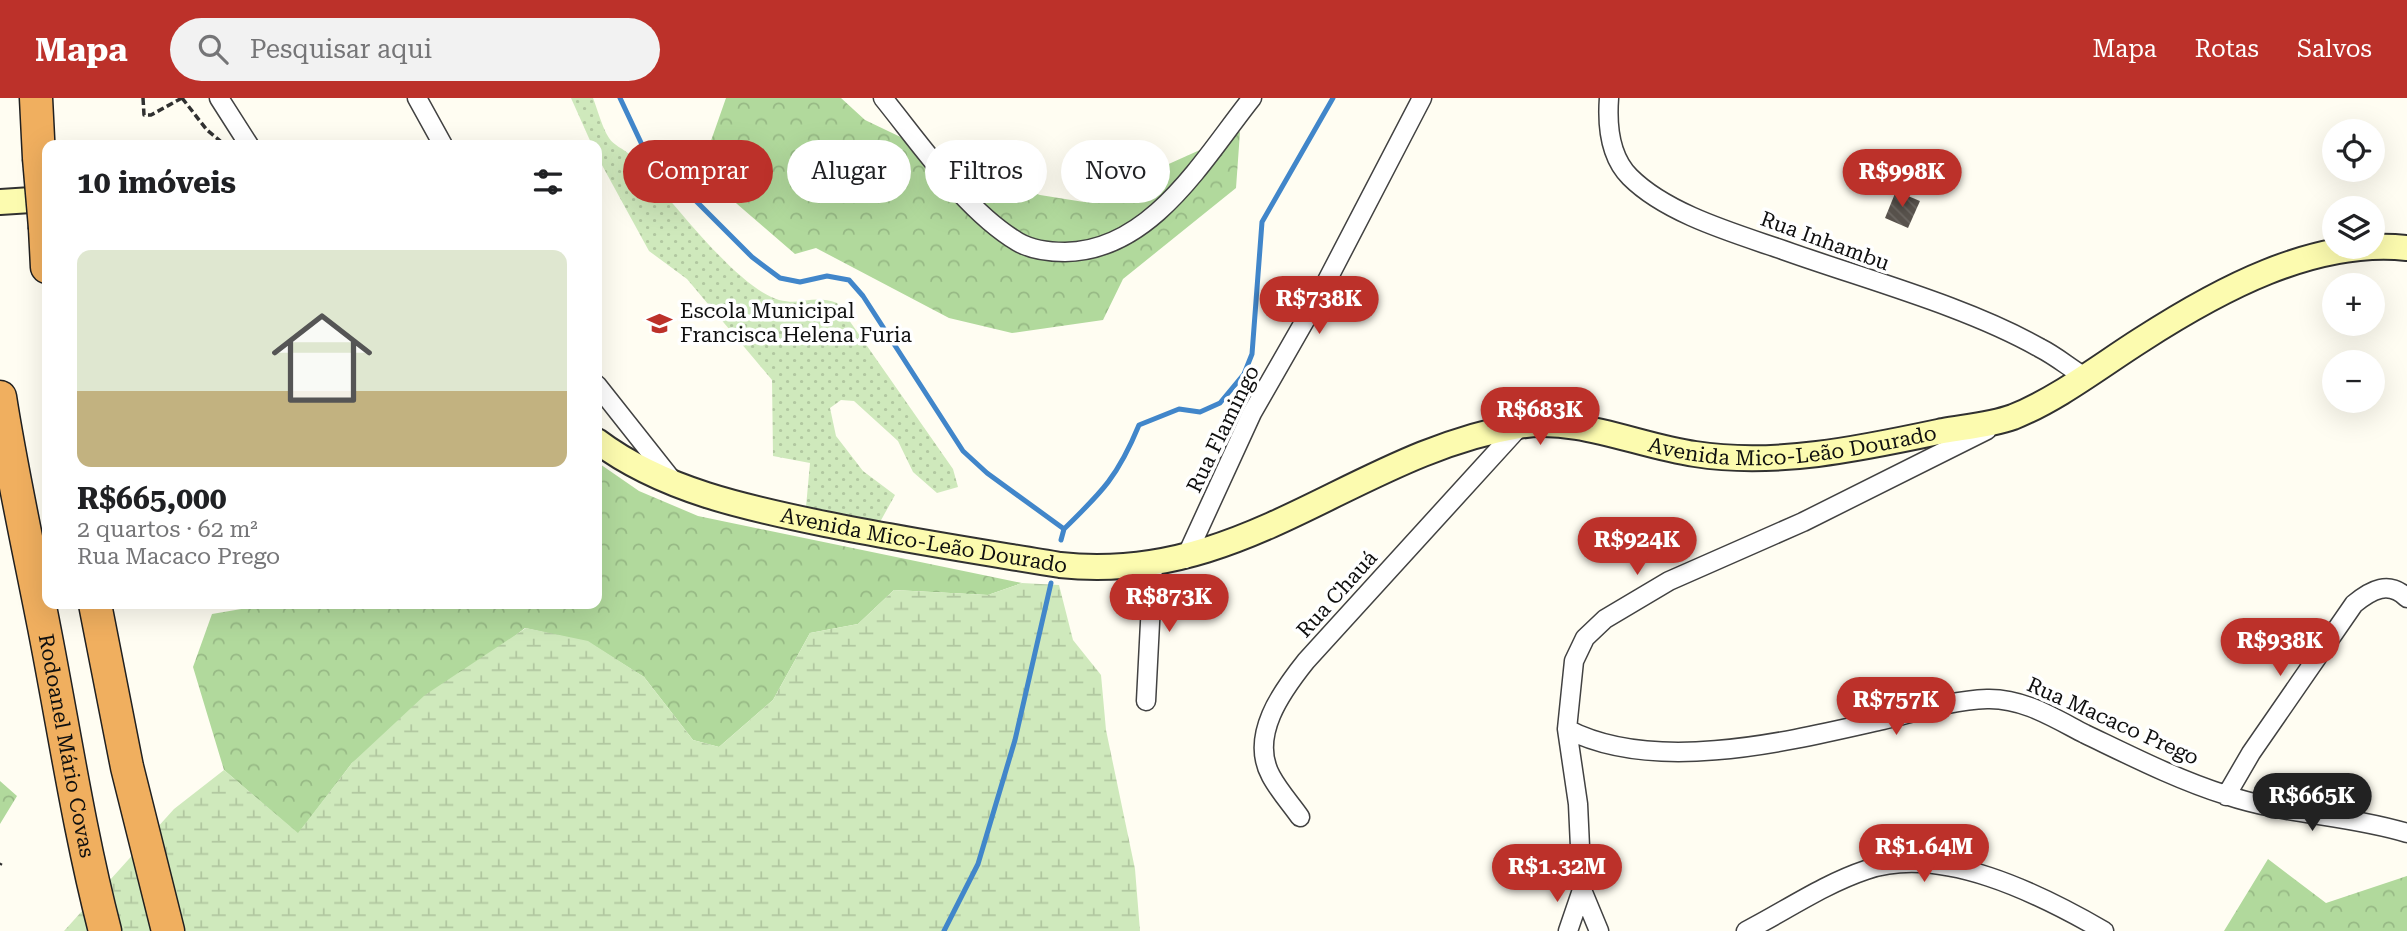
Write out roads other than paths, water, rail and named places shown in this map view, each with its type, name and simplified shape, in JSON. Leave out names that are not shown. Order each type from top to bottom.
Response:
[{"type":"highway","points":[[36,98],[42,182]]},
{"type":"highway","name":"Rodoanel Mário Covas","points":[[0,397],[13,479],[88,864],[105,931]]},
{"type":"highway","points":[[96,609],[127,767],[169,931]]},
{"type":"street","points":[[219,98],[246,140]]},
{"type":"street","points":[[416,98],[440,140]]},
{"type":"street","points":[[883,98],[953,183],[998,227],[1020,243],[1047,252],[1075,252],[1104,245],[1137,229],[1171,199],[1252,98]]},
{"type":"street","name":"Rua Flamingo","points":[[1185,558],[1252,413],[1319,296],[1422,98]]},
{"type":"street","name":"Rua Inhambu","points":[[1609,98],[1611,140],[1616,157],[1629,177],[1654,195],[1714,226],[1987,323],[2041,348],[2085,377]]},
{"type":"street","points":[[0,202],[42,213]]},
{"type":"street","name":"Avenida Mico-Leão Dourado","points":[[602,445],[619,457],[674,481],[749,508],[871,533],[1070,567],[1115,569],[1185,558],[1265,529],[1459,441],[1521,425],[1574,428],[1696,454],[1743,459],[1880,444],[2012,417],[2085,377],[2199,305],[2251,278],[2305,260],[2346,251],[2407,248]]},
{"type":"street","points":[[602,391],[674,481]]},
{"type":"street","points":[[1599,931],[1582,890],[1578,804],[1567,729],[1574,661],[1585,638],[1605,619],[1669,581],[1803,522],[2012,417]]},
{"type":"street","points":[[619,457],[627,439],[625,421]]},
{"type":"street","name":"Rua Chauá","points":[[1300,817],[1269,775],[1265,752],[1268,721],[1282,692],[1306,661],[1521,425]]},
{"type":"street","points":[[1146,701],[1153,564]]},
{"type":"street","points":[[2226,796],[2251,753],[2354,604],[2370,591],[2385,587],[2399,591],[2407,598]]},
{"type":"street","name":"Rua Macaco Prego","points":[[1567,729],[1588,740],[1671,753],[1833,731],[1986,699],[2016,701],[2125,753],[2226,796],[2290,810],[2366,821],[2407,833]]},
{"type":"street","points":[[1746,931],[1867,869],[1901,864],[1939,865],[1991,876],[2104,931]]},
{"type":"street","points":[[1568,931],[1582,890]]},
{"type":"waterway","points":[[620,98],[644,149],[752,257],[780,278],[800,282],[827,276],[849,280],[863,296],[963,451],[987,473],[1064,529]]},
{"type":"waterway","points":[[1061,540],[1064,529],[1099,493],[1116,470],[1139,425],[1179,409],[1200,412],[1220,403],[1244,374],[1252,354],[1262,222],[1333,98]]},
{"type":"waterway","points":[[944,931],[978,864],[1015,740],[1051,583]]},
{"type":"place","name":"Escola Municipal Francisca Helena Furia","points":[[660,323]]}]
